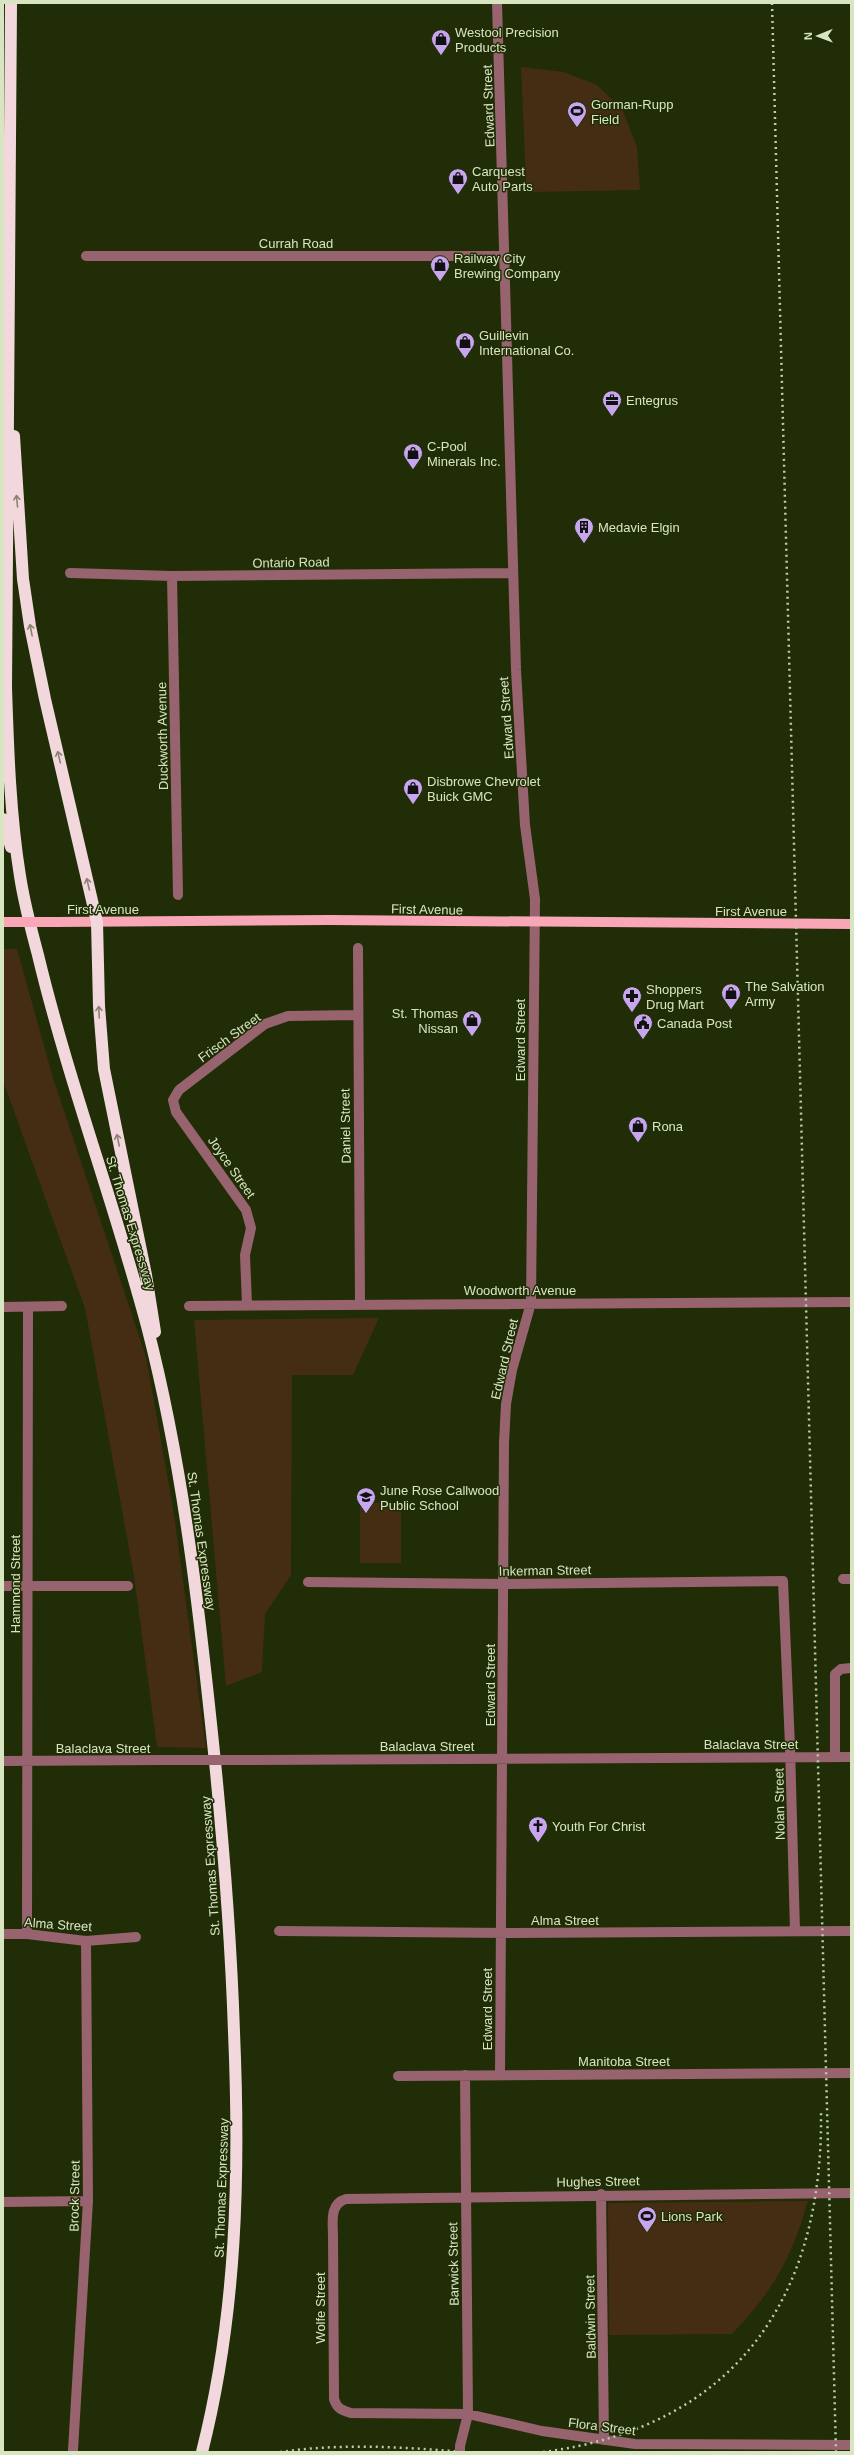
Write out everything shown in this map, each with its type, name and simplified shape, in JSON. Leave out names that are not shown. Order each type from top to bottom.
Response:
[{"type":"highway","name":"St. Thomas Expressway","points":[[10,3],[6,694],[10,783],[19,874],[48,997],[146,1324],[170,1426],[194,1575],[221,1820],[232,1982],[237,2102],[237,2189],[231,2280],[221,2361],[202,2452]]},
{"type":"highway","points":[[8,245],[16,494],[23,579],[45,699],[97,922],[99,1006],[104,1069],[146,1275],[170,1426]]},
{"type":"highway","points":[[3,518],[6,500]]},
{"type":"highway","points":[[3,819],[19,874]]},
{"type":"main road","name":"First Avenue","points":[[3,922],[330,920],[534,923],[851,924]]},
{"type":"street","name":"Edward Street","points":[[497,3],[516,677],[526,825],[535,898],[531,1303],[512,1370],[506,1404],[503,1584],[500,2075]]},
{"type":"street","name":"Currah Road","points":[[86,256],[505,256]]},
{"type":"street","name":"Ontario Road","points":[[70,573],[172,576],[513,573]]},
{"type":"street","name":"Duckworth Avenue","points":[[172,576],[178,895]]},
{"type":"street","name":"Daniel Street","points":[[358,948],[357,1015],[360,1304]]},
{"type":"street","name":"Frisch Street","points":[[173,1100],[179,1090],[265,1024],[288,1016],[357,1015]]},
{"type":"street","name":"Joyce Street","points":[[173,1100],[176,1112],[246,1210],[251,1228],[246,1255],[247,1304]]},
{"type":"street","name":"Woodworth Avenue","points":[[188,1306],[247,1304],[303,1306],[360,1304],[851,1302]]},
{"type":"street","points":[[3,1307],[62,1306]]},
{"type":"street","name":"Hammond Street","points":[[26,1934],[28,1307]]},
{"type":"street","name":"Inkerman Street","points":[[308,1582],[503,1584],[783,1581]]},
{"type":"street","name":"Nolan Street","points":[[783,1581],[791,1757],[795,1932]]},
{"type":"street","points":[[3,1586],[128,1586]]},
{"type":"street","points":[[835,1757],[835,1674],[842,1669],[851,1668]]},
{"type":"street","name":"Balaclava Street","points":[[3,1761],[851,1757]]},
{"type":"street","name":"Alma Street","points":[[279,1931],[501,1933],[851,1931]]},
{"type":"street","name":"Alma Street","points":[[3,1934],[26,1934],[86,1941],[136,1937]]},
{"type":"street","name":"Brock Street","points":[[73,2450],[88,2201],[86,1941]]},
{"type":"street","name":"Manitoba Street","points":[[398,2076],[851,2073]]},
{"type":"street","name":"Barwick Street","points":[[460,2449],[468,2414],[465,2075]]},
{"type":"street","name":"Hughes Street","points":[[346,2199],[601,2194],[851,2193]]},
{"type":"street","name":"Baldwin Street","points":[[601,2194],[604,2440]]},
{"type":"street","name":"Wolfe Street","points":[[346,2199],[336,2204],[333,2211],[334,2399],[336,2406],[351,2413]]},
{"type":"street","points":[[3,2202],[88,2201]]},
{"type":"street","name":"Flora Street","points":[[351,2413],[468,2414],[542,2431],[604,2440],[691,2445],[851,2445]]},
{"type":"shaded area","name":"Gorman-Rupp Field","points":[[521,67],[564,72],[597,85],[622,109],[637,147],[640,190],[532,192],[526,184]]},
{"type":"shaded area","points":[[3,949],[17,949],[53,1078],[146,1357],[173,1508],[206,1748],[157,1747],[134,1576],[85,1308],[3,1081]]},
{"type":"shaded area","points":[[379,1318],[353,1375],[292,1375],[291,1575],[265,1614],[262,1672],[226,1686],[194,1320]]},
{"type":"shaded area","points":[[360,1503],[401,1503],[401,1563],[360,1563]]},
{"type":"shaded area","points":[[808,2201],[795,2240],[779,2273],[759,2303],[732,2334],[609,2335],[608,2203]]},
{"type":"railway","points":[[772,3],[836,2452]]},
{"type":"railway","points":[[543,2452],[610,2438],[668,2414],[717,2382],[756,2342],[785,2294],[806,2239],[818,2177],[821,2110]]},
{"type":"railway","points":[[280,2452],[303,2449],[349,2447],[395,2447],[464,2452]]},
{"type":"place","name":"Westool Precision Products","points":[[441,56]]},
{"type":"place","name":"Gorman-Rupp Field","points":[[577,128]]},
{"type":"place","name":"Carquest Auto Parts","points":[[458,195]]},
{"type":"place","name":"Railway City Brewing Company","points":[[440,282]]},
{"type":"place","name":"Guillevin International Co.","points":[[465,359]]},
{"type":"place","name":"Entegrus","points":[[612,417]]},
{"type":"place","name":"C-Pool Minerals Inc.","points":[[413,470]]},
{"type":"place","name":"Medavie Elgin","points":[[584,544]]},
{"type":"place","name":"Disbrowe Chevrolet Buick GMC","points":[[413,805]]},
{"type":"place","name":"The Salvation Army","points":[[731,1010]]},
{"type":"place","name":"Shoppers Drug Mart","points":[[632,1013]]},
{"type":"place","name":"St. Thomas Nissan","points":[[472,1037]]},
{"type":"place","name":"Canada Post","points":[[643,1040]]},
{"type":"place","name":"Rona","points":[[638,1143]]},
{"type":"place","name":"June Rose Callwood Public School","points":[[366,1514]]},
{"type":"place","name":"Youth For Christ","points":[[538,1843]]},
{"type":"place","name":"Lions Park","points":[[647,2233]]}]
